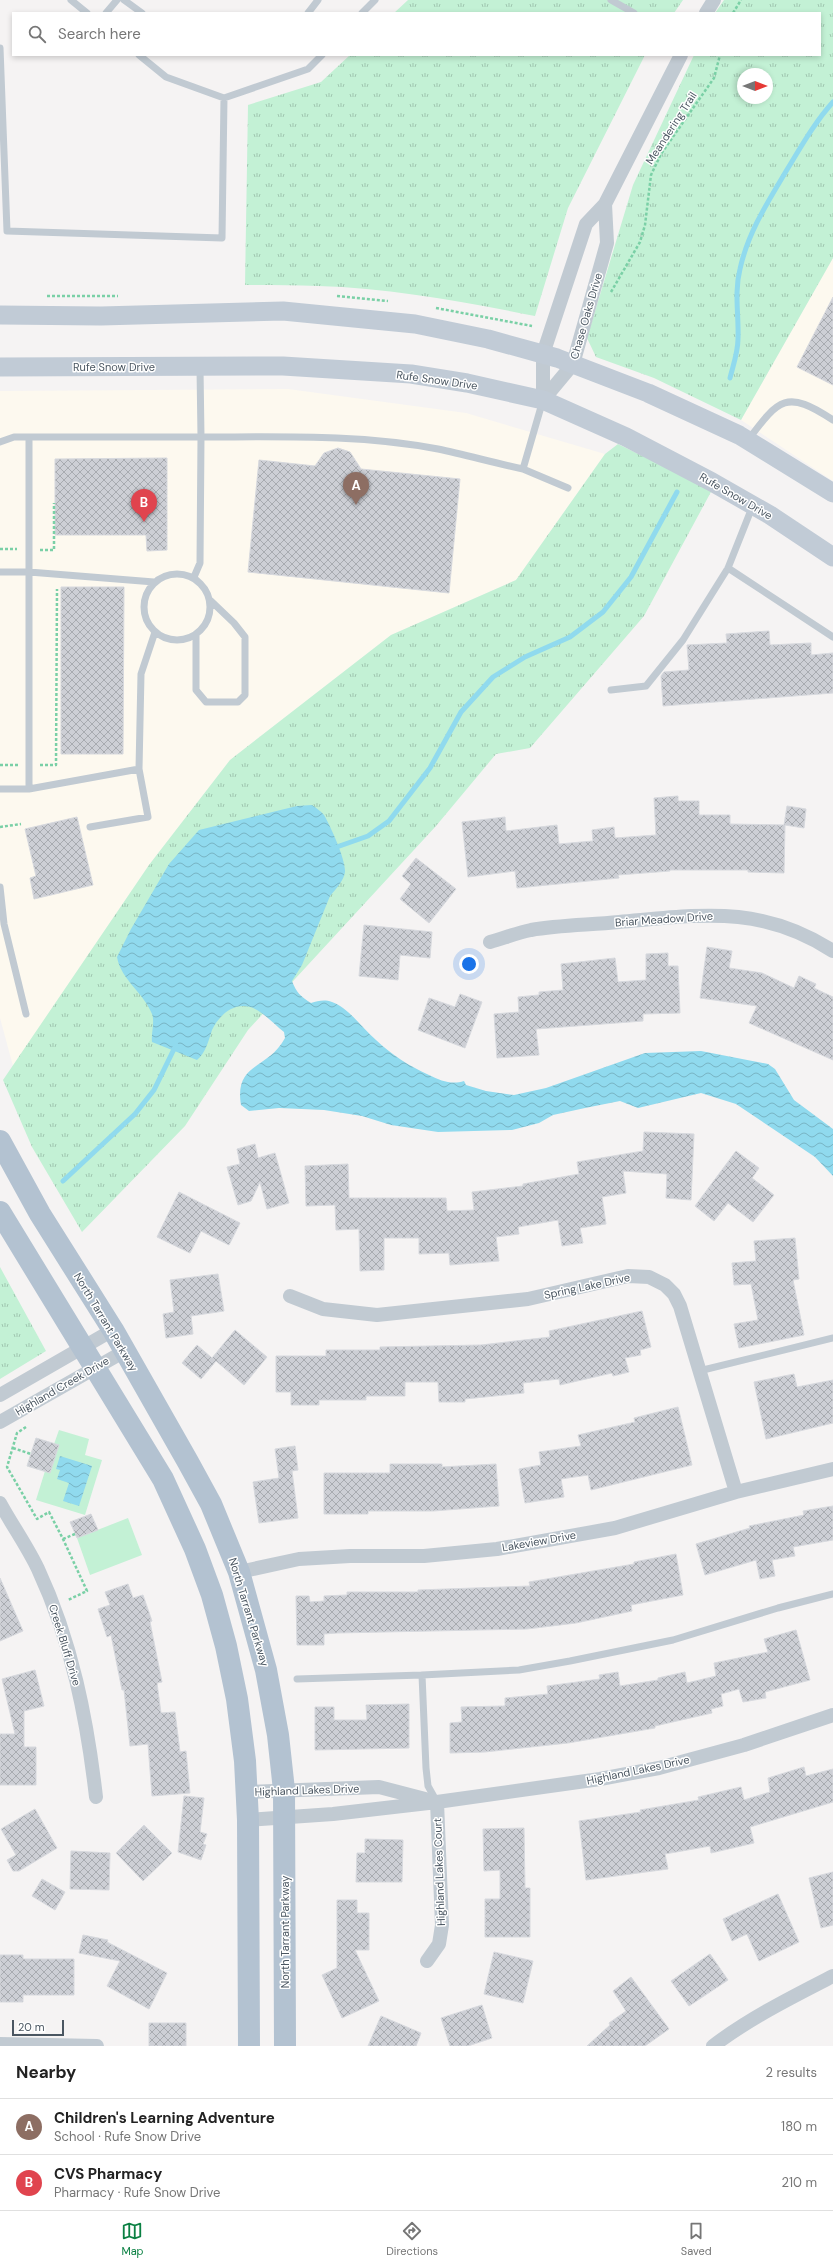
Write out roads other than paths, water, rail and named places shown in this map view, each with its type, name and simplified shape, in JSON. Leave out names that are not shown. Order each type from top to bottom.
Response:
[{"type":"main road","points":[[0,315],[102,316],[283,311],[415,324],[488,339],[573,364],[648,393],[748,441],[833,493]]},
{"type":"main road","name":"Rufe Snow Drive","points":[[0,367],[283,366],[411,374],[467,383],[543,400],[626,437],[753,505],[833,557]]},
{"type":"main road","name":"North Tarrant Parkway","points":[[0,1141],[40,1214],[125,1351],[211,1504],[239,1572],[266,1670],[278,1735],[284,1790],[285,2046]]},
{"type":"main road","points":[[0,1212],[163,1479],[195,1549],[212,1595],[226,1646],[237,1698],[245,1761],[248,1820],[249,2046]]},
{"type":"street","points":[[707,12],[714,0]]},
{"type":"street","points":[[543,400],[543,354],[586,224],[605,204],[681,56]]},
{"type":"street","name":"Chase Oaks Drive","points":[[543,400],[573,364],[607,243],[605,204]]},
{"type":"street","name":"Briar Meadow Drive","points":[[490,942],[531,930],[704,914],[737,916],[770,922],[797,932],[833,951]]},
{"type":"street","name":"Spring Lake Drive","points":[[290,1296],[323,1308],[377,1315],[528,1299],[628,1276],[649,1277],[665,1285],[674,1294],[680,1306],[736,1492]]},
{"type":"street","points":[[0,1395],[112,1330]]},
{"type":"street","name":"Highland Creek Drive","points":[[0,1422],[125,1351]]},
{"type":"street","name":"Lakeview Drive","points":[[239,1572],[298,1559],[350,1556],[424,1556],[497,1549],[615,1528],[736,1492],[833,1469]]},
{"type":"street","name":"Creek Bluff Drive","points":[[0,1503],[37,1568],[54,1607],[67,1644],[89,1738],[96,1798]]},
{"type":"street","name":"Highland Lakes Drive","points":[[248,1820],[285,1818],[437,1802],[540,1788],[659,1768],[744,1745],[833,1715]]},
{"type":"street","name":"Highland Lakes Drive","points":[[247,1792],[379,1787],[437,1802]]},
{"type":"street","name":"Highland Lakes Court","points":[[426,1961],[439,1944],[442,1924],[437,1802]]},
{"type":"street","points":[[713,2046],[729,2034],[792,1996],[833,1976]]},
{"type":"street","points":[[0,2044],[96,2046]]},
{"type":"lane","points":[[71,0],[86,12]]},
{"type":"lane","points":[[107,12],[117,0]]},
{"type":"lane","points":[[124,0],[141,12]]},
{"type":"lane","points":[[309,12],[318,0]]},
{"type":"lane","points":[[363,12],[375,0]]},
{"type":"lane","points":[[611,0],[632,12]]},
{"type":"lane","points":[[0,48],[7,232],[222,238],[224,98]]},
{"type":"lane","points":[[140,56],[166,77],[224,98],[308,69],[321,56]]},
{"type":"lane","points":[[194,577],[200,563],[200,367]]},
{"type":"lane","points":[[524,470],[543,400]]},
{"type":"lane","points":[[748,441],[769,413],[784,403],[798,401],[812,406],[833,420]]},
{"type":"lane","points":[[0,442],[14,437],[324,437],[437,449],[524,470],[568,488]]},
{"type":"lane","points":[[29,437],[29,789]]},
{"type":"lane","points":[[611,690],[646,686],[683,640],[728,568],[753,505]]},
{"type":"lane","points":[[728,568],[833,637]]},
{"type":"lane","points":[[0,572],[29,572],[154,582],[173,573],[194,577],[205,587],[211,601],[234,623],[245,637],[245,695],[238,702],[206,702],[196,690],[196,635]]},
{"type":"lane","points":[[154,582],[144,598],[145,616],[155,632],[167,639],[182,640],[196,635],[205,626],[210,614],[211,601]]},
{"type":"lane","points":[[90,827],[148,817],[139,769],[141,674],[155,632]]},
{"type":"lane","points":[[0,789],[29,789],[139,769]]},
{"type":"lane","points":[[0,887],[2,925],[26,1014]]},
{"type":"lane","points":[[699,1371],[833,1338]]},
{"type":"lane","points":[[297,1679],[519,1670],[673,1640],[778,1608],[833,1594]]},
{"type":"lane","points":[[422,1675],[426,1773],[428,1786],[437,1802]]},
{"type":"water","points":[[312,805],[324,815],[330,826],[343,859],[345,872],[341,881],[330,896],[302,965],[292,981],[299,994],[304,999],[311,1003],[326,1001],[338,1005],[350,1013],[388,1051],[422,1072],[442,1081],[455,1083],[464,1081],[466,1085],[486,1091],[514,1095],[546,1088],[645,1053],[701,1051],[768,1064],[775,1069],[794,1100],[833,1129],[833,1176],[815,1157],[736,1104],[701,1093],[638,1108],[620,1101],[553,1115],[539,1123],[512,1130],[438,1132],[391,1125],[362,1116],[324,1110],[279,1108],[249,1111],[241,1105],[240,1091],[243,1081],[247,1073],[270,1056],[285,1038],[284,1032],[261,1012],[250,1007],[237,1007],[225,1013],[220,1018],[212,1030],[205,1050],[197,1060],[152,1042],[152,1014],[144,999],[123,973],[117,957],[131,929],[169,864],[199,830],[297,806]]},
{"type":"water","points":[[60,1456],[92,1466],[79,1506],[63,1501],[69,1483],[57,1479],[60,1470],[56,1469]]},
{"type":"waterway","points":[[730,378],[738,344],[738,278],[748,242],[767,204],[798,151],[833,102]]},
{"type":"waterway","points":[[331,849],[368,836],[389,821],[430,768],[461,712],[493,677],[525,657],[570,637],[603,612],[631,577],[677,492]]},
{"type":"waterway","points":[[63,1181],[135,1114],[154,1090],[176,1045]]},
{"type":"place","name":"Children's Learning Adventure","points":[[356,505]]},
{"type":"place","name":"CVS Pharmacy","points":[[144,522]]}]
